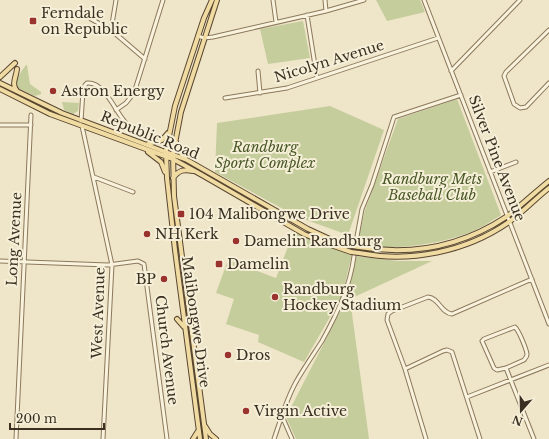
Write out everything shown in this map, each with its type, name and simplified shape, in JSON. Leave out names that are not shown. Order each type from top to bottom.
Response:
[{"type":"main road","name":"Malibongwe Drive","points":[[200,439],[167,178],[166,151],[175,106],[198,36],[212,0]]},
{"type":"main road","name":"Malibongwe Drive","points":[[206,439],[177,220],[173,178],[173,154],[182,109],[216,0]]},
{"type":"main road","points":[[0,77],[14,63]]},
{"type":"main road","points":[[17,69],[13,85],[18,92]]},
{"type":"main road","name":"Republic Road","points":[[0,83],[46,106],[187,160],[308,229],[332,240],[352,246],[393,251],[413,250],[439,246],[476,234],[507,216],[549,181]]},
{"type":"main road","name":"Republic Road","points":[[0,89],[50,114],[173,159],[304,234],[353,254],[359,253],[396,257],[428,254],[467,244],[489,234],[509,222],[549,188]]},
{"type":"main road","points":[[147,144],[162,140],[170,129]]},
{"type":"main road","points":[[176,135],[180,152],[187,160]]},
{"type":"main road","points":[[145,149],[161,162],[167,178]]},
{"type":"main road","points":[[173,178],[177,172],[184,170],[202,175]]},
{"type":"main road","points":[[183,309],[178,319],[186,329]]},
{"type":"main road","points":[[204,422],[210,434],[216,439]]},
{"type":"main road","points":[[193,439],[199,430]]},
{"type":"street","points":[[111,30],[116,0]]},
{"type":"street","points":[[116,110],[132,97],[163,0]]},
{"type":"street","points":[[273,0],[276,22]]},
{"type":"street","points":[[325,0],[326,11]]},
{"type":"street","points":[[198,36],[204,38],[326,11],[364,0]]},
{"type":"street","name":"Silver Pine Avenue","points":[[424,0],[549,324]]},
{"type":"street","points":[[451,71],[520,0]]},
{"type":"street","points":[[307,15],[317,78]]},
{"type":"street","points":[[91,19],[111,30],[145,59]]},
{"type":"street","points":[[549,30],[505,73],[505,80],[514,104],[518,108],[526,107],[549,83]]},
{"type":"street","name":"Nicolyn Avenue","points":[[225,98],[287,88],[438,38]]},
{"type":"street","points":[[258,71],[260,93]]},
{"type":"street","points":[[80,120],[83,88],[87,83],[93,83],[101,89],[125,122]]},
{"type":"street","points":[[356,242],[362,209],[372,185],[394,117],[461,95]]},
{"type":"street","name":"Long Avenue","points":[[16,439],[31,115]]},
{"type":"street","name":"West Avenue","points":[[80,120],[94,177],[112,265],[103,439]]},
{"type":"street","points":[[0,125],[31,125]]},
{"type":"street","points":[[490,172],[516,162]]},
{"type":"street","points":[[94,177],[133,192]]},
{"type":"street","points":[[274,439],[294,385],[322,341],[340,307],[348,283],[353,254]]},
{"type":"street","points":[[0,260],[112,265]]},
{"type":"street","name":"Church Avenue","points":[[112,265],[134,261],[140,261],[144,264],[167,439]]},
{"type":"street","points":[[426,439],[405,369],[387,320],[388,314],[428,297],[435,300],[446,312],[452,314],[532,279]]},
{"type":"street","points":[[515,327],[518,331],[527,356],[524,360],[506,368],[495,370],[482,341],[515,327]]},
{"type":"street","points":[[405,369],[446,350],[450,351],[454,356],[480,439]]},
{"type":"street","points":[[467,397],[549,364]]},
{"type":"street","points":[[506,368],[534,439]]},
{"type":"street","points":[[282,416],[292,439]]},
{"type":"green space","points":[[376,0],[420,0],[425,12],[387,21]]},
{"type":"green space","points":[[303,21],[310,58],[268,64],[260,29]]},
{"type":"green space","points":[[26,65],[30,84],[41,92],[41,94],[35,96],[17,88],[17,79]]},
{"type":"green space","name":"Randburg Mets Baseball Club","points":[[457,99],[501,215],[484,226],[470,232],[425,244],[398,247],[357,245],[365,210],[398,119]]},
{"type":"green space","points":[[62,102],[79,103],[78,111],[73,114],[64,110]]},
{"type":"green space","name":"Randburg Sports Complex","points":[[330,106],[384,130],[348,235],[298,217],[215,172],[217,123]]},
{"type":"green space","points":[[294,231],[352,254],[342,296],[304,362],[258,342],[259,335],[226,324],[234,299],[216,293],[228,260],[276,278]]},
{"type":"green space","points":[[356,256],[398,261],[432,261],[350,299],[369,439],[296,439],[286,417],[346,300]]},
{"type":"place","name":"Ferndale on Republic","points":[[33,21]]},
{"type":"place","name":"Astron Energy","points":[[53,91]]},
{"type":"place","name":"104 Malibongwe Drive","points":[[181,214]]},
{"type":"place","name":"NH Kerk","points":[[147,234]]},
{"type":"place","name":"Damelin Randburg","points":[[236,241]]},
{"type":"place","name":"Damelin","points":[[219,264]]},
{"type":"place","name":"BP","points":[[164,279]]},
{"type":"place","name":"Randburg Hockey Stadium","points":[[275,297]]},
{"type":"place","name":"Dros","points":[[228,355]]},
{"type":"place","name":"Virgin Active","points":[[246,411]]}]
